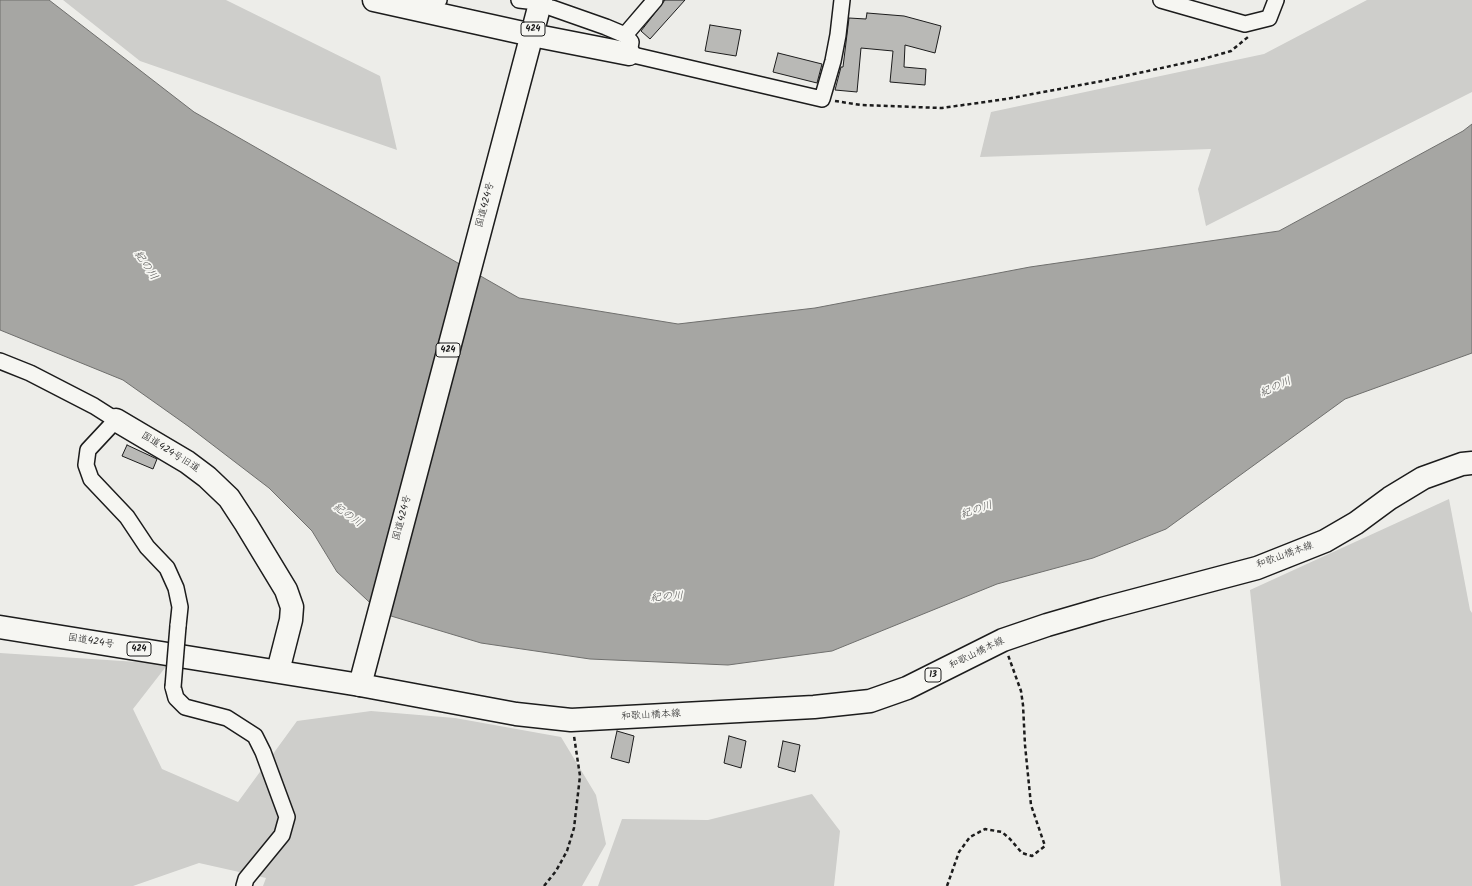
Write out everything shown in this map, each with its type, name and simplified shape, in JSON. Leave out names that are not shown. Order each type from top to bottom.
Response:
[{"type":"main road","points":[[374,0],[532,35],[627,45]]},
{"type":"main road","name":"国道424号","points":[[0,628],[360,685],[532,35],[535,2]]},
{"type":"main road","name":"国道424号旧道","points":[[116,420],[187,462],[207,477],[229,498],[246,524],[286,590],[292,608],[291,620],[278,671]]},
{"type":"main road","name":"和歌山橋本線","points":[[360,685],[516,714],[571,720],[814,707],[870,701],[907,688],[1003,640],[1102,609],[1257,568],[1325,542],[1356,523],[1390,498],[1423,478],[1462,464],[1472,463]]},
{"type":"street","points":[[409,8],[416,4],[439,0]]},
{"type":"street","points":[[627,45],[655,0]]},
{"type":"street","points":[[535,2],[606,27],[627,45],[822,99],[837,42],[842,0]]},
{"type":"street","points":[[1161,0],[1244,24],[1269,18],[1276,0]]},
{"type":"street","name":"国道424号旧道","points":[[0,361],[37,377],[94,406],[116,420]]},
{"type":"street","points":[[116,420],[88,450],[86,465],[91,479],[127,517],[147,547],[167,568],[176,588],[180,607],[173,687],[176,698],[185,707],[227,718],[255,736],[263,752],[288,817],[282,835],[246,879],[244,886]]},
{"type":"path","points":[[822,99],[861,105],[942,108],[1006,99],[1102,81],[1204,59],[1231,51],[1269,18]]},
{"type":"path","points":[[947,886],[959,852],[970,837],[985,829],[1002,832],[1022,853],[1032,856],[1045,846],[1031,805],[1024,745],[1023,705],[1021,691],[1003,640]]},
{"type":"path","points":[[544,886],[556,871],[567,851],[574,828],[580,776],[571,720]]},
{"type":"shaded area","points":[[63,0],[226,0],[380,76],[397,150],[140,61]]},
{"type":"shaded area","points":[[1367,0],[1472,0],[1472,92],[1206,226],[1198,189],[1211,149],[980,157],[991,112],[1264,54]]},
{"type":"shaded area","points":[[1449,499],[1470,610],[1472,613],[1472,886],[1281,886],[1250,590]]},
{"type":"shaded area","points":[[0,653],[168,664],[133,709],[162,769],[238,802],[297,721],[371,711],[455,718],[561,737],[596,795],[606,844],[582,886],[263,886],[266,878],[199,863],[133,886],[0,886]]},
{"type":"shaded area","points":[[812,794],[840,831],[834,886],[598,886],[622,819],[708,820]]},
{"type":"water","name":"紀の川","points":[[0,0],[49,0],[194,112],[519,298],[678,324],[815,308],[1030,267],[1279,231],[1463,131],[1472,124],[1472,353],[1345,399],[1166,529],[1093,558],[997,584],[832,651],[728,665],[590,659],[481,643],[381,613],[337,572],[312,531],[269,488],[188,426],[123,380],[0,330]]},
{"type":"building","points":[[665,0],[685,0],[650,39],[641,31]]},
{"type":"building","points":[[867,13],[904,16],[941,26],[935,53],[905,45],[904,67],[926,69],[925,85],[890,82],[893,51],[861,48],[857,92],[835,90],[841,67],[843,67],[849,18],[866,19]]},
{"type":"building","points":[[710,25],[741,30],[736,56],[705,51]]},
{"type":"building","points":[[778,53],[822,64],[817,83],[773,72]]},
{"type":"building","points":[[127,445],[157,459],[153,469],[122,456]]},
{"type":"building","points":[[617,731],[634,736],[629,763],[611,758]]},
{"type":"building","points":[[729,736],[746,741],[741,768],[724,763]]},
{"type":"building","points":[[783,741],[800,745],[795,772],[778,767]]}]
